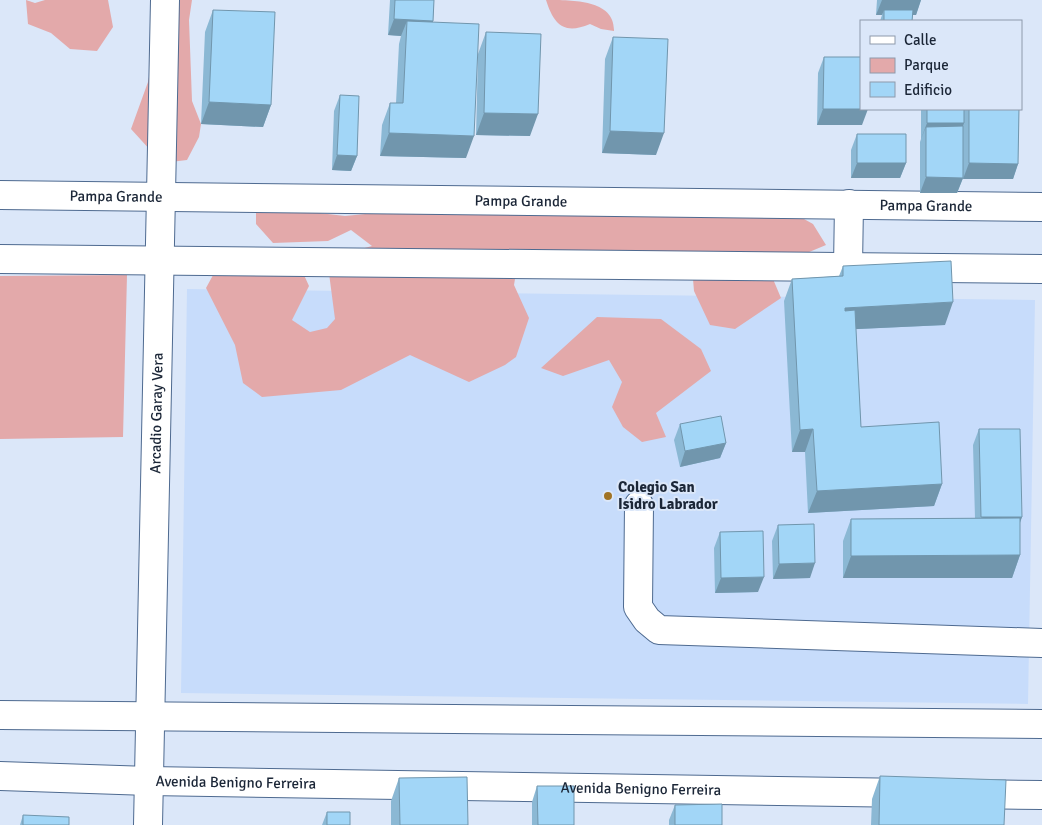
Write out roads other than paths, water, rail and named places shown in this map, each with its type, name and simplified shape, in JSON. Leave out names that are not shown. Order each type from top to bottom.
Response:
[{"type":"street","name":"Arcadio Garay Vera","points":[[148,825],[165,0]]},
{"type":"street","name":"Pampa Grande","points":[[0,195],[161,195],[1042,207]]},
{"type":"street","points":[[848,267],[849,204]]},
{"type":"street","points":[[0,260],[1042,269]]},
{"type":"street","points":[[639,505],[638,607],[647,620],[659,630],[1042,642]]},
{"type":"street","points":[[0,715],[1042,724]]},
{"type":"street","name":"Avenida Benigno Ferreira","points":[[0,776],[149,781],[1042,795]]},
{"type":"place","name":"Colegio San Isidro Labrador","points":[[608,496]]}]
